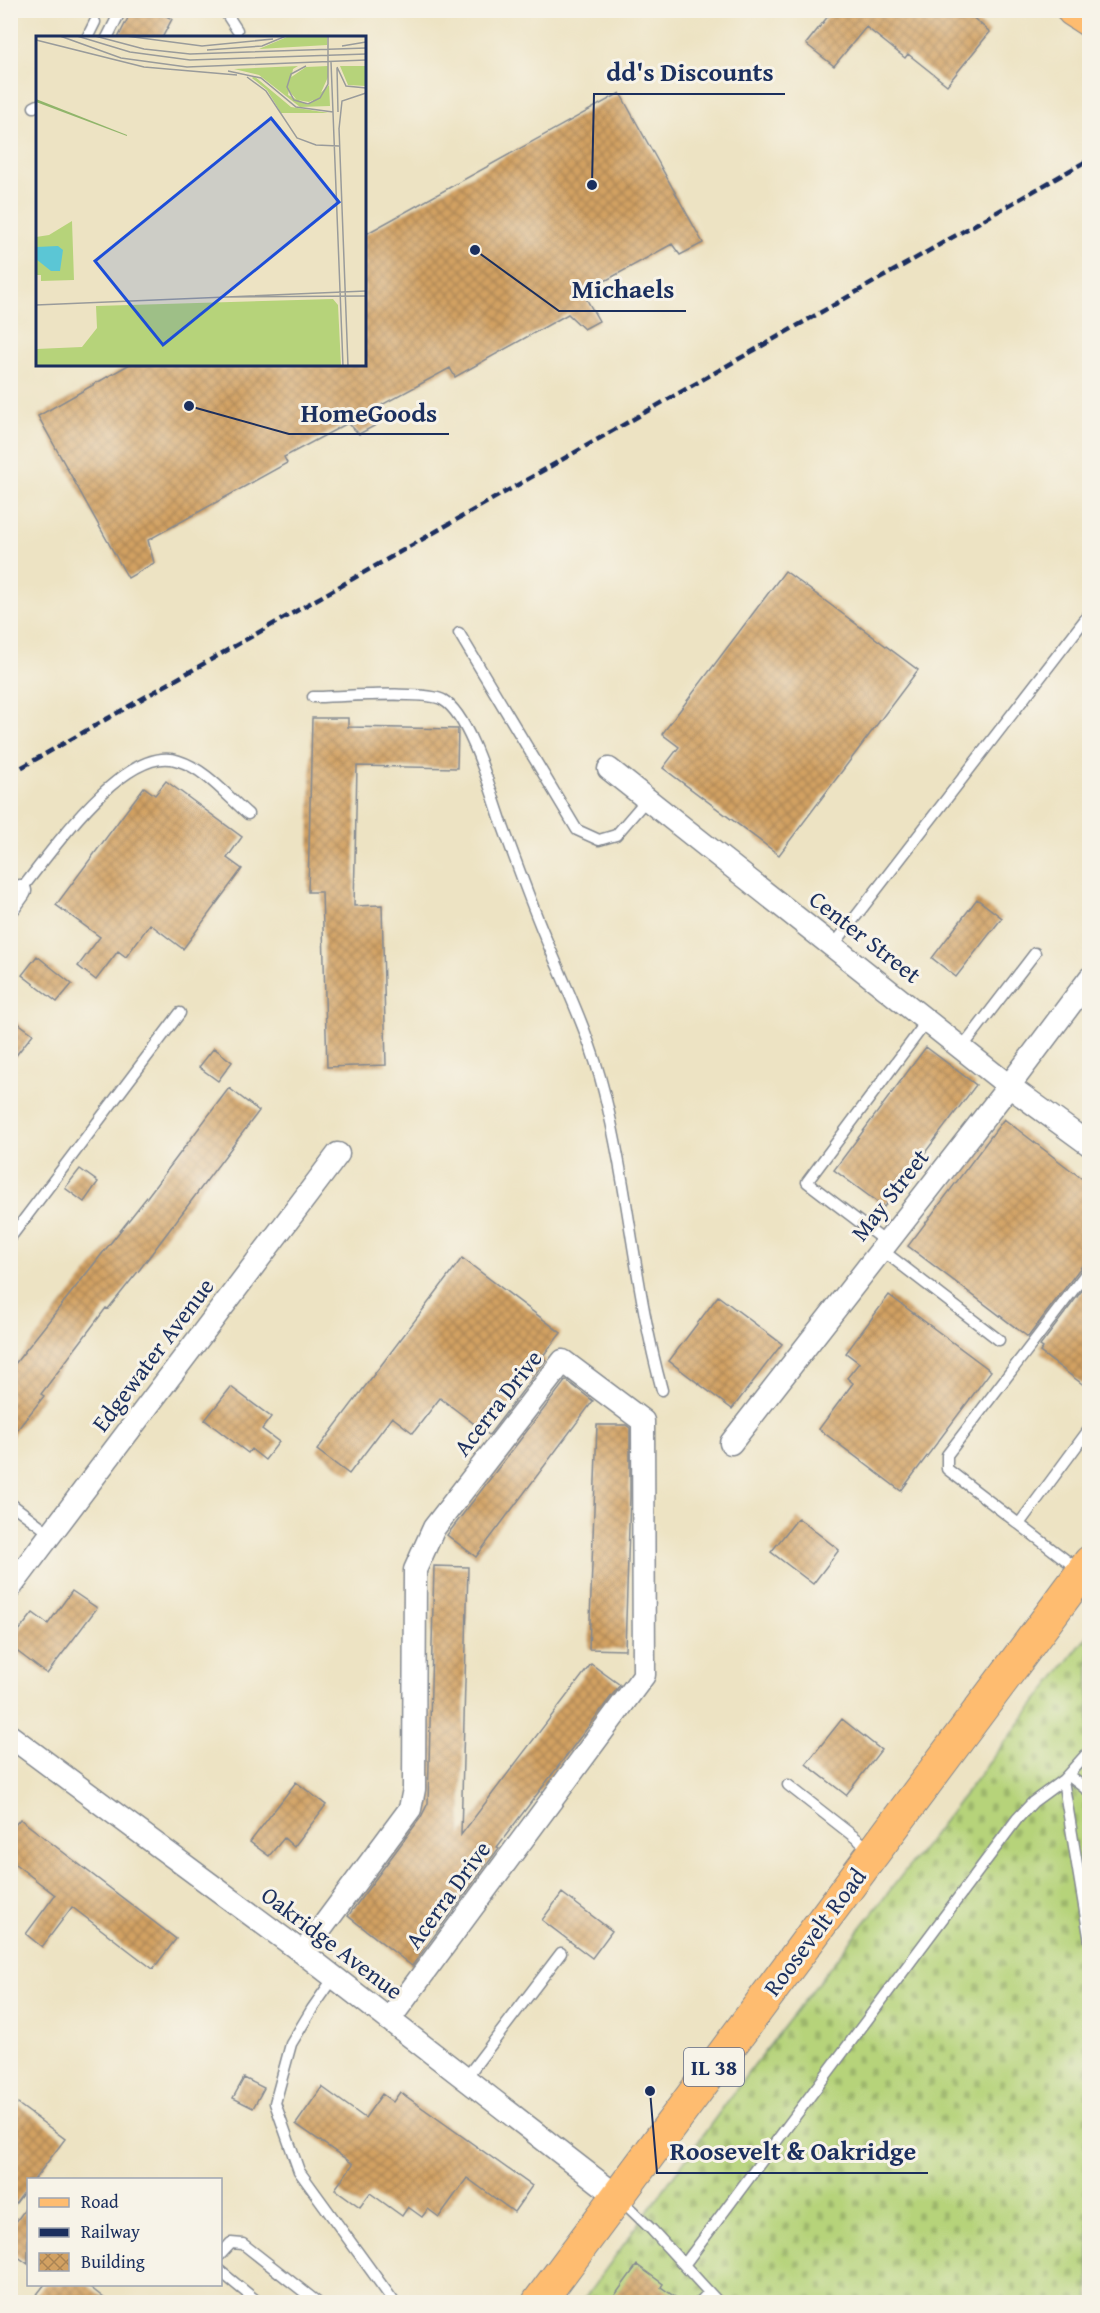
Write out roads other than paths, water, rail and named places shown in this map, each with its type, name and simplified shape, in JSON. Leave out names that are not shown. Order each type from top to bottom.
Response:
[{"type":"main road","points":[[1073,10],[1089,21]]},
{"type":"main road","name":"Roosevelt Road","points":[[539,2302],[1086,1567]]},
{"type":"street","name":"Center Street","points":[[609,769],[1009,1086],[1089,1145]]},
{"type":"street","name":"May Street","points":[[731,1443],[1009,1086],[1089,978]]},
{"type":"street","name":"Edgewater Avenue","points":[[10,1588],[338,1154]]},
{"type":"street","name":"Acerra Drive","points":[[303,1953],[410,1809],[414,1789],[415,1570],[434,1528],[563,1361],[642,1421],[644,1675],[389,2020]]},
{"type":"street","name":"Oakridge Avenue","points":[[10,1736],[303,1953],[618,2197]]},
{"type":"lane","points":[[108,36],[121,10]]},
{"type":"lane","points":[[224,10],[237,30]]},
{"type":"lane","points":[[88,36],[95,22]]},
{"type":"lane","points":[[833,946],[1089,613]]},
{"type":"lane","points":[[459,633],[577,830],[599,840],[616,835],[647,799]]},
{"type":"lane","points":[[313,698],[432,695],[452,706],[471,738],[541,926],[575,1007],[604,1090],[622,1172],[645,1321],[662,1390]]},
{"type":"lane","points":[[15,898],[89,805],[126,774],[154,760],[166,758],[190,765],[248,814]]},
{"type":"lane","points":[[962,1048],[1035,953]]},
{"type":"lane","points":[[10,1238],[180,1012]]},
{"type":"lane","points":[[927,1021],[807,1182],[999,1340]]},
{"type":"lane","points":[[1086,1567],[1019,1524],[947,1468],[947,1455],[1089,1268]]},
{"type":"lane","points":[[1019,1524],[1089,1428]]},
{"type":"lane","points":[[10,1503],[51,1534]]},
{"type":"lane","points":[[684,2265],[1017,1819],[1033,1802],[1065,1778],[1089,1750]]},
{"type":"lane","points":[[1065,1778],[1089,1792]]},
{"type":"lane","points":[[1065,1778],[1089,1942]]},
{"type":"lane","points":[[788,1785],[874,1852]]},
{"type":"lane","points":[[465,2080],[561,1953]]},
{"type":"lane","points":[[333,1978],[291,2044],[275,2103],[299,2171],[394,2302]]},
{"type":"lane","points":[[618,2197],[718,2302]]},
{"type":"lane","points":[[222,2253],[231,2243],[243,2244],[317,2302]]},
{"type":"lane","points":[[222,2273],[258,2302]]},
{"type":"lane","points":[[700,2302],[709,2292]]},
{"type":"railway","points":[[10,774],[1090,159]]},
{"type":"place","name":"dd's Discounts","points":[[592,185]]},
{"type":"place","name":"Michaels","points":[[475,250]]},
{"type":"place","name":"HomeGoods","points":[[189,406]]},
{"type":"place","name":"Roosevelt & Oakridge","points":[[650,2091]]}]
